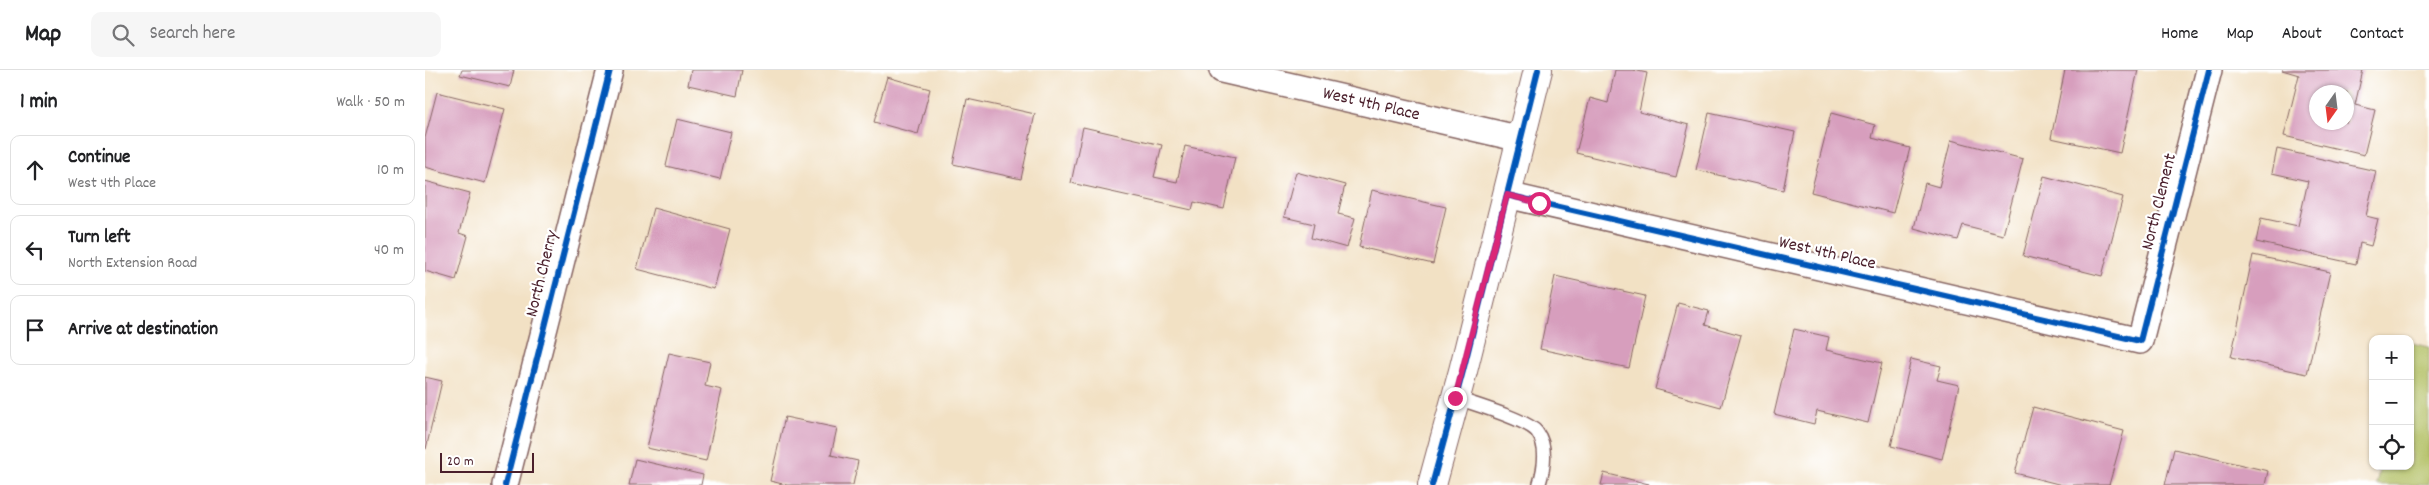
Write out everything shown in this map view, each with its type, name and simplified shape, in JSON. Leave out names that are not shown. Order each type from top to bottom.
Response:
[{"type":"street","name":"North Cherry","points":[[505,485],[610,70]]},
{"type":"street","name":"West 4th Place","points":[[1222,70],[1521,139]]},
{"type":"street","points":[[1432,485],[1538,70]]},
{"type":"street","name":"North Clement","points":[[2140,341],[2209,70]]},
{"type":"street","name":"West 4th Place","points":[[1507,195],[2140,341]]},
{"type":"lane","points":[[1455,398],[1516,420],[1537,432],[1543,446],[1544,467],[1539,485]]},
{"type":"green space","points":[[2414,343],[2429,347],[2429,485],[2376,485],[2379,470],[2414,470]]},
{"type":"building","points":[[462,70],[514,70],[510,87],[460,75]]},
{"type":"building","points":[[691,70],[742,70],[737,96],[688,85]]},
{"type":"building","points":[[1615,70],[1633,70],[1647,73],[1639,112],[1689,125],[1676,177],[1576,153],[1590,98],[1608,103]]},
{"type":"building","points":[[2065,70],[2138,70],[2120,153],[2051,138]]},
{"type":"building","points":[[2282,70],[2363,70],[2355,105],[2375,110],[2364,155],[2284,136],[2299,75]]},
{"type":"building","points":[[887,77],[930,89],[918,134],[874,122]]},
{"type":"building","points":[[437,92],[505,109],[485,183],[425,167],[425,138]]},
{"type":"building","points":[[967,99],[1035,114],[1021,179],[953,164]]},
{"type":"building","points":[[1709,113],[1795,132],[1783,190],[1696,170]]},
{"type":"building","points":[[1831,113],[1875,125],[1872,138],[1910,148],[1893,213],[1811,192]]},
{"type":"building","points":[[677,119],[731,132],[720,179],[666,166]]},
{"type":"building","points":[[1083,127],[1162,145],[1154,177],[1177,182],[1185,146],[1235,157],[1224,209],[1194,202],[1192,210],[1071,183]]},
{"type":"building","points":[[1951,140],[2023,159],[2003,235],[1963,225],[1958,240],[1914,228],[1925,183],[1939,187]]},
{"type":"building","points":[[2277,149],[2376,171],[2366,216],[2378,219],[2371,246],[2360,243],[2356,264],[2256,242],[2261,218],[2298,226],[2308,181],[2272,173]]},
{"type":"building","points":[[1296,172],[1345,185],[1338,214],[1355,218],[1347,248],[1311,238],[1314,224],[1284,217]]},
{"type":"building","points":[[2044,176],[2123,197],[2102,276],[2023,256]]},
{"type":"building","points":[[425,181],[470,193],[459,233],[468,236],[456,280],[425,271]]},
{"type":"building","points":[[1372,190],[1446,207],[1433,264],[1359,247]]},
{"type":"building","points":[[653,208],[730,229],[714,289],[637,269]]},
{"type":"building","points":[[2253,255],[2330,272],[2307,374],[2231,357]]},
{"type":"building","points":[[1555,276],[1645,296],[1629,368],[1540,349]]},
{"type":"building","points":[[1678,303],[1709,311],[1705,325],[1741,335],[1721,407],[1655,389]]},
{"type":"building","points":[[1794,329],[1829,337],[1826,350],[1882,363],[1868,423],[1817,411],[1814,424],[1774,414]]},
{"type":"building","points":[[669,353],[710,362],[705,386],[722,390],[706,461],[647,448]]},
{"type":"building","points":[[1911,359],[1941,366],[1937,380],[1959,385],[1942,459],[1891,446]]},
{"type":"building","points":[[425,377],[442,381],[426,449],[425,449]]},
{"type":"building","points":[[2033,407],[2124,431],[2109,485],[2062,485],[2015,473]]},
{"type":"building","points":[[785,417],[837,428],[831,455],[858,461],[853,485],[787,485],[770,481]]},
{"type":"building","points":[[2174,449],[2268,471],[2265,485],[2165,485]]},
{"type":"building","points":[[635,459],[703,475],[701,485],[629,485]]},
{"type":"building","points":[[1604,473],[1649,484],[1649,485],[1601,485]]},
{"type":"cycle path","points":[[505,485],[610,70]]},
{"type":"cycle path","points":[[1432,485],[1463,371],[1538,70]]},
{"type":"cycle path","points":[[1507,195],[2140,341],[2209,70]]},
{"type":"route","points":[[1455,398],[1507,195],[1539,203]]}]
